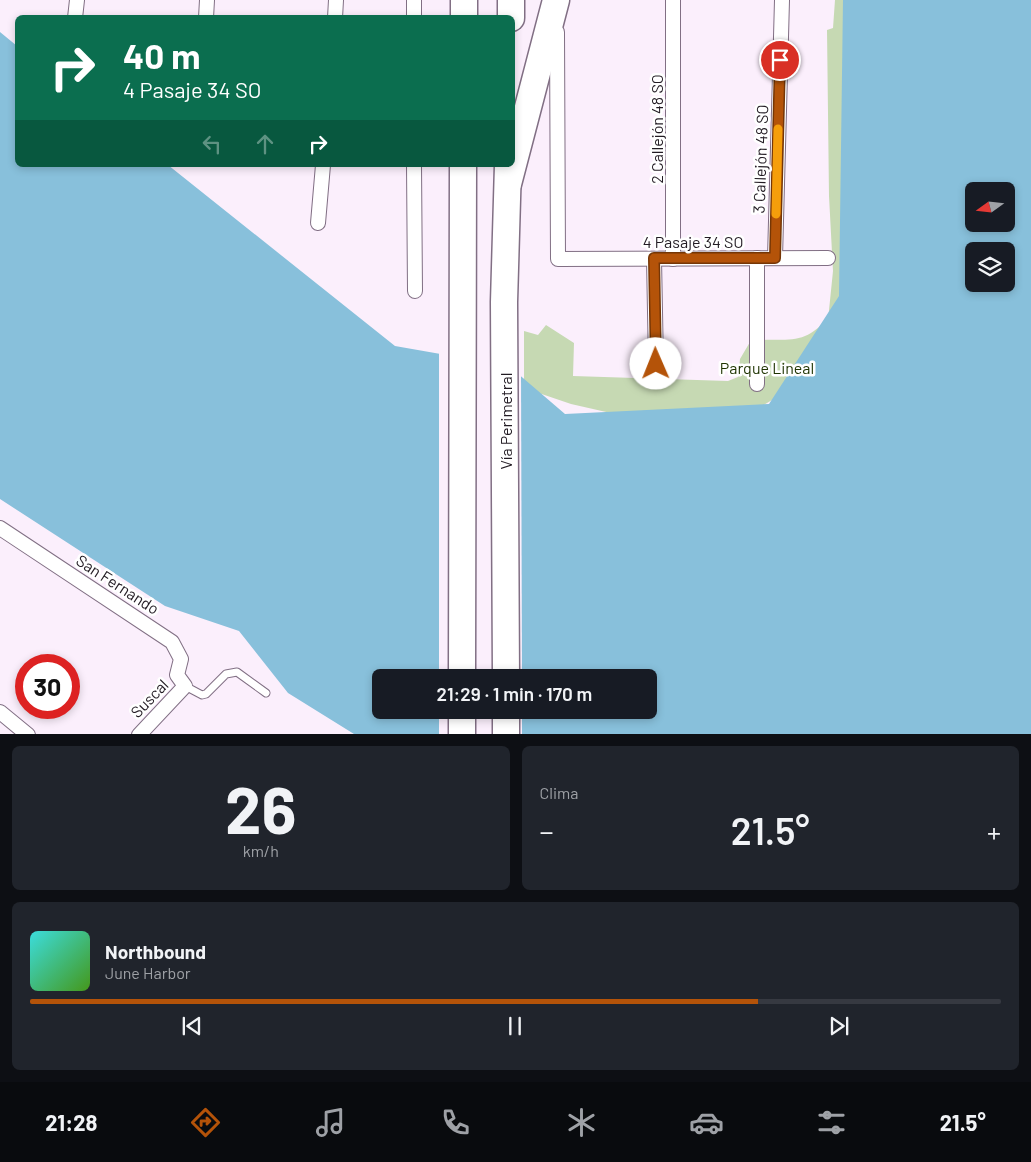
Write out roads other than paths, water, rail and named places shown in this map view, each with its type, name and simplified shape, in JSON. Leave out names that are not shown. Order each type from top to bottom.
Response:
[{"type":"highway","points":[[464,0],[464,15]]},
{"type":"highway","points":[[511,0],[511,15]]},
{"type":"highway","name":"Vía Perimetral","points":[[515,148],[556,0]]},
{"type":"highway","points":[[462,669],[463,167]]},
{"type":"highway","name":"Vía Perimetral","points":[[506,669],[504,302],[507,177]]},
{"type":"highway","points":[[462,719],[462,734]]},
{"type":"highway","points":[[506,719],[506,734]]},
{"type":"street","points":[[75,15],[77,0]]},
{"type":"street","points":[[206,15],[207,0]]},
{"type":"street","points":[[335,15],[336,0]]},
{"type":"street","points":[[414,0],[414,15]]},
{"type":"street","name":"4 Pasaje 34 SO","points":[[556,0],[558,259],[828,258]]},
{"type":"street","name":"2 Callejón 48 SO","points":[[673,0],[673,258]]},
{"type":"street","name":"3 Callejón 48 SO","points":[[775,258],[782,0]]},
{"type":"street","points":[[318,223],[323,167]]},
{"type":"street","points":[[414,167],[415,291]]},
{"type":"street","points":[[654,258],[656,364]]},
{"type":"street","points":[[756,384],[757,258]]},
{"type":"street","name":"San Fernando","points":[[0,528],[169,639],[180,655],[181,662],[176,675],[185,686]]},
{"type":"street","name":"Suscal","points":[[139,734],[185,686]]},
{"type":"street","points":[[0,712],[28,734]]},
{"type":"lane","points":[[185,686],[202,695],[206,694],[226,674],[236,672],[266,693]]},
{"type":"water","points":[[843,0],[1031,0],[1031,734],[354,734],[288,693],[239,631],[165,606],[0,499],[0,32],[15,44],[15,167],[171,167],[395,346],[509,366],[565,414],[769,404],[839,296]]},
{"type":"park label","name":"Parque Lineal","points":[[767,367]]}]
